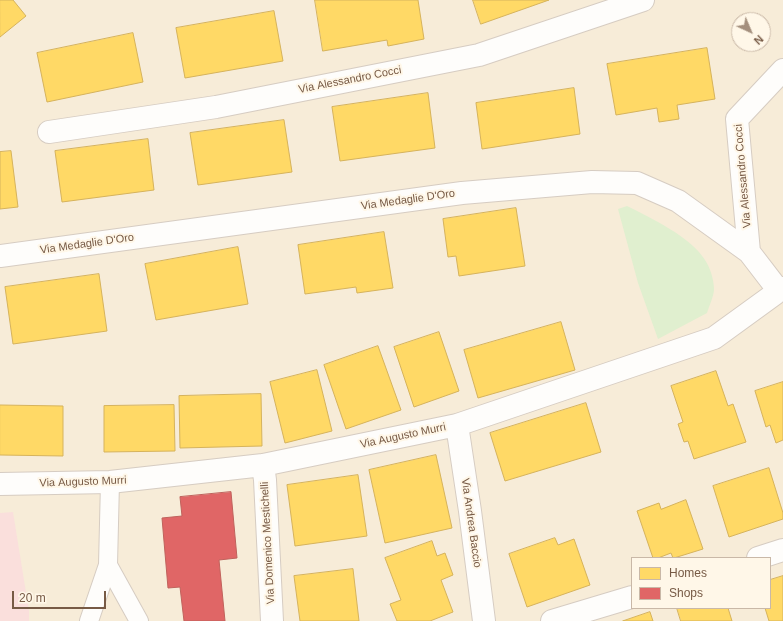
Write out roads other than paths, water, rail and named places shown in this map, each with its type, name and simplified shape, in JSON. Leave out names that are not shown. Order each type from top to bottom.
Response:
[{"type":"street","name":"Via Alessandro Cocci","points":[[49,132],[216,107],[479,55],[643,0]]},
{"type":"street","name":"Via Alessandro Cocci","points":[[749,252],[737,119],[783,70]]},
{"type":"street","name":"Via Medaglie D'Oro","points":[[0,256],[462,193],[592,182],[637,183],[678,201],[749,252],[781,290]]},
{"type":"street","name":"Via Augusto Murri","points":[[0,484],[110,482],[263,465],[457,425],[714,338],[781,290]]},
{"type":"street","name":"Via Andrea Baccio","points":[[457,425],[484,621]]},
{"type":"street","name":"Via Domenico Mestichelli","points":[[263,465],[272,621]]},
{"type":"street","points":[[761,557],[783,550]]},
{"type":"street","points":[[552,621],[631,596]]},
{"type":"lane","points":[[89,621],[108,565],[110,482]]},
{"type":"lane","points":[[108,565],[139,621]]}]
